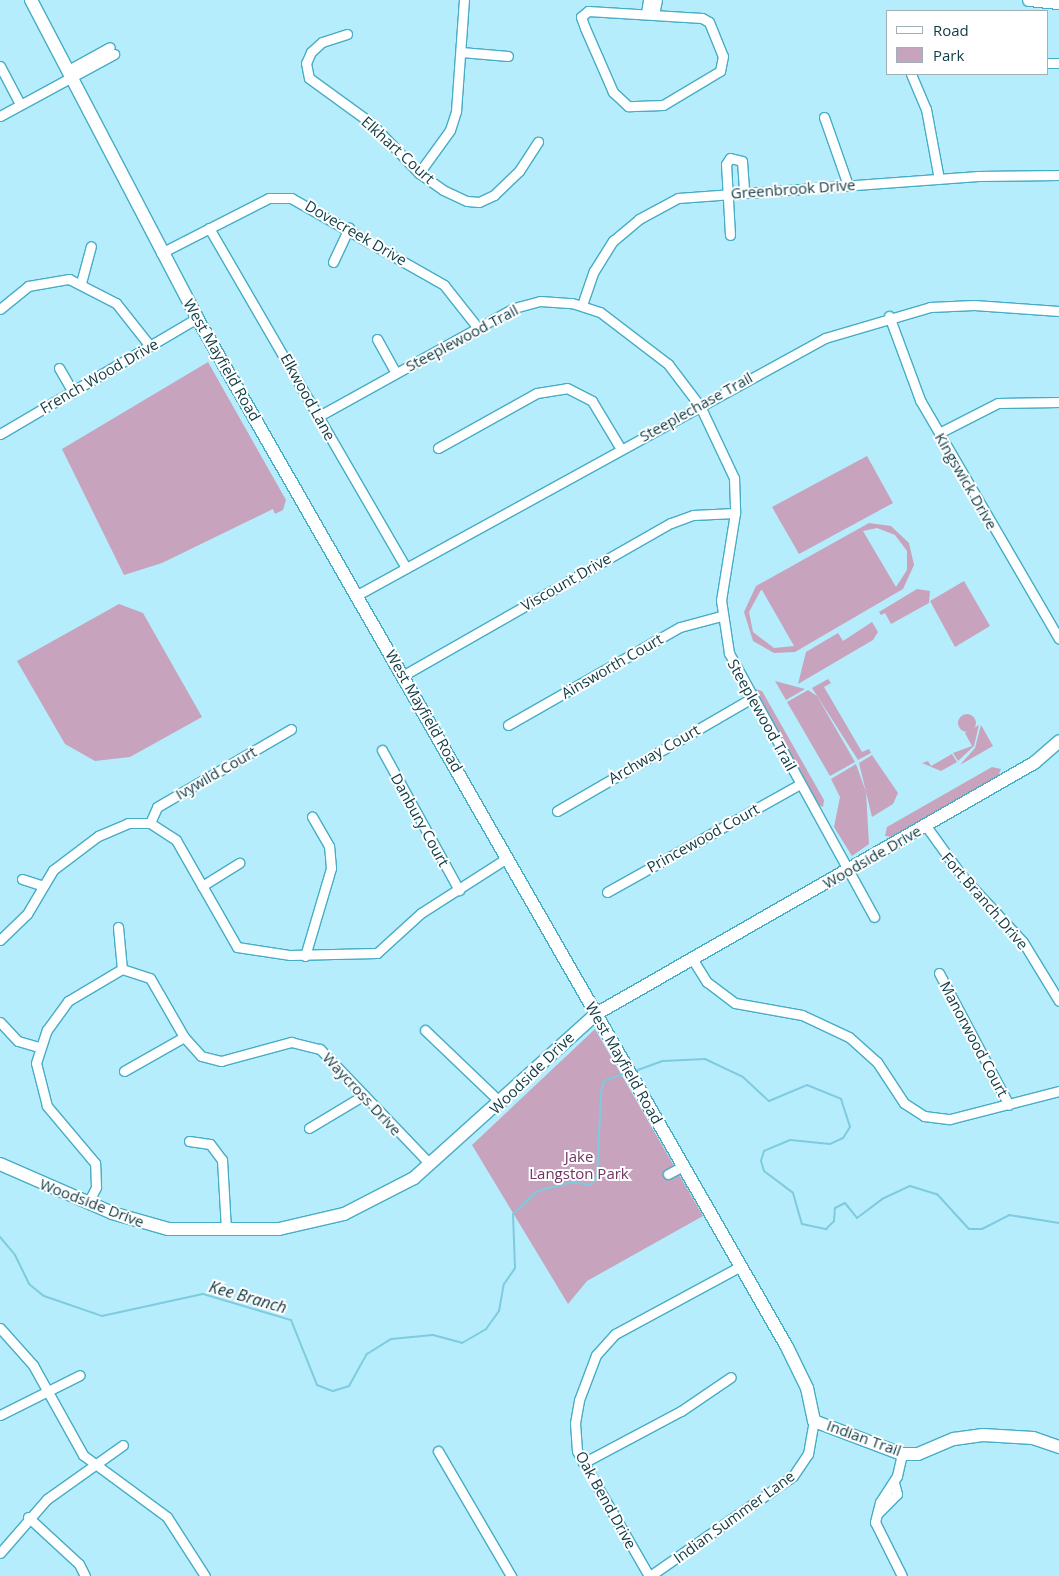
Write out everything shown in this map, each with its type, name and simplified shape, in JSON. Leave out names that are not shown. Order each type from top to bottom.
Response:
[{"type":"street","name":"West Mayfield Road","points":[[31,0],[161,253],[197,318],[359,594],[624,1065],[799,1370],[814,1421]]},
{"type":"street","points":[[419,173],[450,130],[461,52],[464,0]]},
{"type":"street","points":[[648,0],[650,14]]},
{"type":"street","points":[[650,14],[657,0]]},
{"type":"street","points":[[1029,0],[1059,3]]},
{"type":"street","points":[[588,11],[650,14],[709,22],[723,56],[720,71],[663,105],[650,109],[628,106],[613,92],[581,17],[588,11]]},
{"type":"street","name":"Elkhart Court","points":[[347,34],[328,39],[311,52],[306,63],[309,78],[371,123],[419,173],[443,190],[480,202],[506,186],[538,142]]},
{"type":"street","points":[[0,116],[70,75],[72,68],[112,51]]},
{"type":"street","points":[[461,52],[508,56]]},
{"type":"street","points":[[0,66],[20,104]]},
{"type":"street","points":[[910,75],[926,109],[939,179]]},
{"type":"street","points":[[824,117],[848,185]]},
{"type":"street","points":[[730,235],[726,164],[730,158],[742,161],[744,191]]},
{"type":"street","name":"Greenbrook Drive","points":[[582,305],[603,254],[623,231],[678,198],[744,191],[939,179],[1059,175]]},
{"type":"street","name":"Dovecreek Drive","points":[[161,253],[209,228],[280,196],[299,201],[349,227],[444,285],[478,328]]},
{"type":"street","points":[[333,262],[349,227]]},
{"type":"street","name":"Elkwood Lane","points":[[209,228],[406,568]]},
{"type":"street","points":[[81,283],[91,246]]},
{"type":"street","points":[[0,310],[28,286],[55,279],[81,283],[116,303],[150,346]]},
{"type":"street","name":"Steeplewood Trail","points":[[319,416],[478,328],[526,304],[582,305],[629,330],[678,373],[700,406],[729,462],[735,513],[724,569],[721,616],[729,653],[750,699],[874,917]]},
{"type":"street","name":"Steeplechase Trail","points":[[359,594],[803,348],[889,316],[974,305],[1059,311]]},
{"type":"street","name":"Kingswick Drive","points":[[889,316],[910,379],[939,433],[1059,639]]},
{"type":"street","name":"French Wood Drive","points":[[0,434],[197,318]]},
{"type":"street","points":[[378,339],[396,373]]},
{"type":"street","points":[[60,368],[73,392]]},
{"type":"street","points":[[438,448],[537,393],[567,388],[592,402],[621,449]]},
{"type":"street","points":[[939,433],[998,403],[1059,402]]},
{"type":"street","name":"Viscount Drive","points":[[404,674],[671,522],[693,515],[735,513]]},
{"type":"street","name":"Ainsworth Court","points":[[508,725],[680,627],[721,616]]},
{"type":"street","name":"Archway Court","points":[[557,810],[750,699]]},
{"type":"street","name":"Ivywild Court","points":[[150,823],[157,807],[291,729]]},
{"type":"street","name":"Woodside Drive","points":[[0,1164],[88,1204],[168,1229],[279,1229],[344,1214],[399,1188],[430,1164],[501,1103],[596,1014],[1034,763],[1059,741]]},
{"type":"street","name":"Danbury Court","points":[[382,750],[459,890]]},
{"type":"street","name":"Princewood Court","points":[[606,892],[800,784]]},
{"type":"street","points":[[306,956],[331,868],[329,846],[312,816]]},
{"type":"street","points":[[0,940],[27,914],[53,870],[104,832],[128,823],[150,823],[176,840],[237,947],[306,956],[377,953],[421,913],[507,858]]},
{"type":"street","name":"Fort Branch Drive","points":[[926,826],[962,876],[1023,942],[1059,1001]]},
{"type":"street","points":[[202,886],[239,863]]},
{"type":"street","points":[[22,879],[43,886]]},
{"type":"street","points":[[88,1204],[96,1187],[95,1163],[47,1106],[37,1074],[39,1047],[68,1001],[122,968],[118,927]]},
{"type":"street","points":[[693,960],[707,982],[735,1003],[802,1015],[849,1037],[877,1062],[904,1103],[924,1116],[950,1119],[1059,1091]]},
{"type":"street","name":"Waycross Drive","points":[[122,968],[150,978],[184,1037],[201,1056],[221,1061],[276,1044],[306,1044],[320,1049],[430,1164]]},
{"type":"street","name":"Manorwood Court","points":[[939,973],[1009,1105]]},
{"type":"street","points":[[0,1022],[18,1041],[39,1047]]},
{"type":"street","points":[[426,1030],[501,1103]]},
{"type":"street","points":[[124,1071],[184,1037]]},
{"type":"street","points":[[310,1128],[364,1095]]},
{"type":"street","points":[[189,1141],[210,1144],[222,1160],[226,1230]]},
{"type":"street","points":[[668,1174],[682,1166]]},
{"type":"street","name":"Oak Bend Drive","points":[[650,1576],[583,1463],[575,1436],[577,1411],[591,1365],[602,1347],[625,1327],[740,1266]]},
{"type":"street","points":[[0,1328],[33,1365],[69,1432],[94,1466],[167,1517],[205,1576]]},
{"type":"street","points":[[0,1416],[47,1390],[80,1375]]},
{"type":"street","points":[[583,1463],[681,1411],[731,1377]]},
{"type":"street","name":"Indian Trail","points":[[814,1421],[902,1454],[918,1454],[954,1439],[983,1435],[1034,1438],[1059,1447]]},
{"type":"street","name":"Indian Summer Lane","points":[[650,1576],[793,1476],[808,1454],[814,1421]]},
{"type":"street","points":[[0,1553],[28,1517],[123,1445]]},
{"type":"street","points":[[438,1451],[511,1576]]},
{"type":"street","points":[[902,1454],[894,1483],[897,1494],[878,1513],[876,1527],[902,1576]]},
{"type":"street","points":[[28,1517],[79,1564],[85,1576]]},
{"type":"green space","points":[[208,362],[286,500],[283,510],[275,514],[273,509],[162,563],[124,575],[62,449]]},
{"type":"green space","points":[[867,456],[893,503],[799,554],[772,507]]},
{"type":"green space","points":[[869,523],[891,526],[909,543],[914,565],[903,589],[795,652],[774,653],[753,641],[744,612],[756,586]],"holes":[[[877,528],[895,535],[907,551],[907,570],[896,587],[863,531]],[[762,590],[794,646],[774,648],[753,632],[749,612]]]},
{"type":"green space","points":[[964,581],[990,626],[955,647],[930,601]]},
{"type":"green space","points":[[917,589],[930,591],[929,603],[891,624],[885,613],[881,615],[879,612]]},
{"type":"green space","points":[[119,604],[143,613],[202,717],[130,757],[95,761],[65,744],[17,661]]},
{"type":"green space","points":[[872,622],[878,632],[873,640],[798,684],[806,652],[838,633],[843,641]]},
{"type":"green space","points":[[828,679],[831,683],[824,687],[862,752],[869,749],[871,753],[858,760],[812,688]]},
{"type":"green space","points":[[775,681],[805,689],[786,700]]},
{"type":"green space","points":[[755,689],[762,691],[824,800],[823,807],[817,804]]},
{"type":"green space","points":[[808,690],[817,696],[855,762],[830,776],[787,702]]},
{"type":"green space","points":[[967,714],[973,717],[976,723],[973,729],[967,732],[961,729],[958,723],[961,717]]},
{"type":"green space","points":[[979,725],[974,746],[958,761],[953,753],[972,746],[965,733]]},
{"type":"green space","points":[[981,725],[993,746],[960,765],[975,748]]},
{"type":"green space","points":[[952,754],[957,762],[941,771],[922,763],[928,761],[931,766]]},
{"type":"green space","points":[[872,755],[898,793],[893,804],[872,817],[859,763]]},
{"type":"green space","points":[[856,764],[866,792],[869,844],[852,856],[834,827],[840,797],[831,779]]},
{"type":"green space","points":[[992,767],[1001,769],[998,776],[892,837],[885,836],[887,827]]},
{"type":"green space","name":"Jake Langston Park","points":[[595,1029],[703,1216],[587,1281],[568,1304],[472,1145]]},
{"type":"waterway","name":"Kee Branch","points":[[635,1071],[663,1061],[705,1059],[743,1077],[769,1101],[807,1085],[841,1099],[850,1127],[843,1138],[830,1144],[790,1140],[764,1151],[761,1161],[764,1171],[793,1193],[802,1224],[826,1229],[834,1221],[835,1208],[845,1203],[857,1218],[882,1199],[910,1186],[937,1194],[969,1229],[982,1229],[1009,1215],[1059,1223]]},
{"type":"waterway","name":"Kee Branch","points":[[0,1237],[15,1255],[29,1284],[44,1296],[102,1316],[203,1294],[291,1320],[317,1385],[333,1391],[349,1386],[367,1354],[391,1339],[433,1335],[462,1343],[486,1329],[499,1311],[504,1284],[515,1268],[513,1214],[538,1191],[572,1182],[590,1185],[597,1177],[601,1092],[604,1081],[625,1073]]}]
